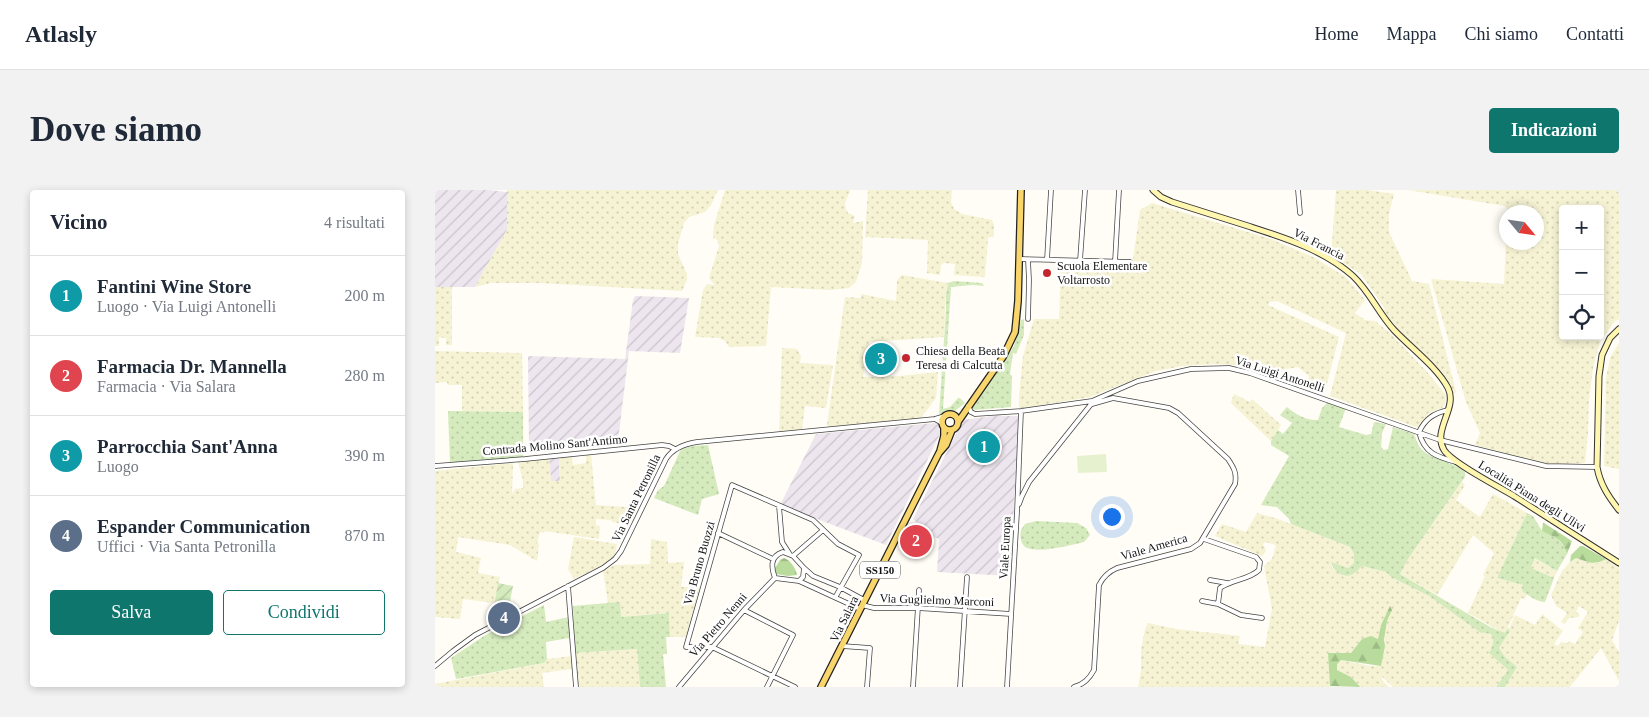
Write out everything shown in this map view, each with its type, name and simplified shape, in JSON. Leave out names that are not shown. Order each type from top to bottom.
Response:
[{"type":"main road","points":[[967,408],[954,415],[949,414],[945,416],[943,426],[952,430],[957,427],[967,408],[1007,350],[1015,332],[1021,190]]},
{"type":"main road","name":"Via Francia","points":[[1153,190],[1161,197],[1172,202],[1286,238],[1315,251],[1341,266],[1365,288],[1383,319],[1435,370],[1449,390],[1451,398],[1448,410]]},
{"type":"main road","points":[[1619,329],[1610,338],[1603,355],[1599,376],[1597,466],[1599,479],[1606,493],[1619,510]]},
{"type":"main road","points":[[1441,440],[1448,410]]},
{"type":"main road","points":[[954,415],[958,422]]},
{"type":"main road","name":"Via Salara","points":[[939,454],[944,436],[943,426]]},
{"type":"main road","name":"Via Salara","points":[[821,687],[952,430]]},
{"type":"main road","name":"Località Piana degli Ulivi","points":[[1441,440],[1445,451],[1459,463],[1515,496],[1619,563]]},
{"type":"street","points":[[1047,260],[1051,190]]},
{"type":"street","points":[[1080,261],[1085,190]]},
{"type":"street","points":[[1115,262],[1119,190]]},
{"type":"street","points":[[1298,190],[1300,213]]},
{"type":"street","points":[[1019,259],[1130,262]]},
{"type":"street","points":[[1017,316],[1028,317],[1028,260]]},
{"type":"street","name":"Via Luigi Antonelli","points":[[967,408],[975,414],[1021,411],[1092,402],[1138,381],[1191,369],[1229,368],[1267,379],[1441,440]]},
{"type":"street","name":"Viale America","points":[[1074,687],[1083,684],[1094,670],[1099,586],[1103,578],[1117,568],[1191,549],[1204,539],[1235,484],[1236,478],[1235,468],[1228,460],[1178,413],[1169,408],[1113,398],[1092,402]]},
{"type":"street","points":[[1017,512],[1021,496],[1029,482],[1092,402]]},
{"type":"street","points":[[1448,410],[1431,416],[1423,423],[1419,432],[1423,446],[1428,450],[1444,459],[1459,463]]},
{"type":"street","name":"Viale Europa","points":[[1007,687],[1021,411]]},
{"type":"street","name":"Via Santa Petronilla","points":[[435,666],[475,635],[610,563],[621,551],[665,459],[675,449],[688,443],[935,420],[945,416]]},
{"type":"street","points":[[935,420],[943,426]]},
{"type":"street","name":"Località Piana degli Ulivi","points":[[1441,440],[1546,466],[1597,466]]},
{"type":"street","name":"Contrada Molino Sant'Antimo","points":[[435,466],[662,445],[675,449]]},
{"type":"street","name":"Via Bruno Buozzi","points":[[713,646],[686,647],[732,486],[779,506]]},
{"type":"street","points":[[835,596],[840,588],[859,555],[838,544],[813,520],[779,506],[782,542],[789,553],[813,576],[840,588],[862,605]]},
{"type":"street","points":[[793,556],[823,530]]},
{"type":"street","points":[[719,532],[773,559]]},
{"type":"street","points":[[1204,539],[1256,556],[1260,562],[1259,570],[1253,576],[1227,583],[1220,588],[1218,604]]},
{"type":"street","points":[[789,553],[780,553],[773,559],[771,569],[775,578],[799,580],[835,596],[862,605]]},
{"type":"street","points":[[799,580],[803,577],[804,568]]},
{"type":"street","points":[[961,687],[967,576]]},
{"type":"street","name":"Via Pietro Nenni","points":[[681,686],[744,610],[775,578]]},
{"type":"street","points":[[1210,580],[1227,583]]},
{"type":"street","points":[[568,586],[576,687]]},
{"type":"street","points":[[913,687],[919,590]]},
{"type":"street","points":[[1202,601],[1218,604],[1241,615],[1262,618]]},
{"type":"street","name":"Via Guglielmo Marconi","points":[[862,605],[874,608],[918,608],[1011,614]]},
{"type":"street","points":[[744,610],[793,634],[767,687]]},
{"type":"street","points":[[713,646],[795,687]]},
{"type":"street","points":[[842,646],[869,648],[867,687]]},
{"type":"shaded area","points":[[435,190],[507,192],[507,230],[475,287],[435,287]]},
{"type":"shaded area","points":[[507,190],[718,190],[711,205],[705,212],[689,217],[684,223],[678,244],[678,254],[687,274],[687,280],[682,291],[539,283],[491,283],[475,287],[507,230]]},
{"type":"shaded area","points":[[725,190],[850,190],[845,204],[846,209],[848,213],[855,216],[853,223],[863,221],[862,263],[856,282],[849,288],[830,290],[771,287],[766,346],[729,347],[725,341],[719,338],[695,337],[703,290],[707,284],[715,285],[709,278],[719,246],[718,241],[715,238],[713,239],[714,225]]},
{"type":"shaded area","points":[[868,190],[952,190],[951,202],[954,209],[962,214],[992,220],[994,225],[994,236],[988,238],[985,277],[954,275],[955,264],[944,263],[941,265],[940,275],[927,273],[928,240],[865,237]]},
{"type":"shaded area","points":[[1336,190],[1368,190],[1394,194],[1389,214],[1389,232],[1412,281],[1429,284],[1456,392],[1454,394],[1381,312],[1385,309],[1361,274],[1331,255]]},
{"type":"shaded area","points":[[1408,190],[1619,190],[1619,319],[1615,321],[1604,336],[1604,205],[1559,205],[1559,340],[1601,340],[1593,368],[1585,463],[1547,465],[1475,445],[1480,433],[1466,402],[1431,279],[1504,284],[1506,250],[1544,250],[1544,205],[1499,205]]},
{"type":"shaded area","points":[[1152,203],[1271,239],[1313,257],[1346,277],[1365,300],[1355,313],[1365,320],[1375,321],[1391,334],[1446,395],[1445,404],[1442,408],[1429,413],[1419,428],[1330,396],[1346,333],[1277,301],[1269,302],[1268,305],[1339,337],[1324,395],[1306,389],[1309,376],[1298,367],[1280,370],[1280,382],[1245,371],[1246,368],[1216,364],[1183,366],[1156,371],[1090,397],[1019,409],[1023,356],[1034,319],[1059,319],[1061,265],[1132,265],[1140,210]]},
{"type":"shaded area","points":[[901,275],[948,283],[944,337],[869,342],[863,377],[938,372],[936,398],[921,418],[829,427],[827,425],[845,297],[861,298],[861,294],[896,301],[897,281]]},
{"type":"shaded area","points":[[435,287],[452,287],[452,345],[446,345],[446,338],[439,337],[439,346],[435,346]]},
{"type":"shaded area","points":[[635,296],[689,298],[680,353],[629,351],[618,441],[529,450],[528,356],[625,359]]},
{"type":"shaded area","points":[[1619,343],[1619,469],[1604,466],[1606,378],[1610,358]]},
{"type":"shaded area","points":[[782,348],[797,349],[801,356],[800,363],[833,365],[826,408],[805,406],[802,429],[779,432]]},
{"type":"shaded area","points":[[435,351],[522,353],[523,412],[462,411],[462,385],[448,385],[447,382],[435,383]]},
{"type":"shaded area","points":[[1234,394],[1250,402],[1252,399],[1281,425],[1271,441],[1231,403]]},
{"type":"shaded area","points":[[1000,415],[1018,416],[1019,419],[1010,576],[937,572],[939,539],[919,536],[920,525],[913,519],[963,420]]},
{"type":"shaded area","points":[[939,424],[941,432],[886,545],[780,505],[816,434]]},
{"type":"shaded area","points":[[586,455],[591,455],[596,505],[641,508],[632,525],[596,519],[596,525],[600,526],[599,539],[545,531],[544,533],[540,532],[537,543],[539,544],[537,561],[510,545],[458,537],[456,552],[481,558],[478,573],[500,577],[494,603],[463,599],[460,619],[435,617],[435,471],[513,463],[512,494],[515,489],[523,488],[523,480],[518,462],[549,459],[551,481],[560,481],[559,457],[572,457],[573,465],[586,463]]},
{"type":"shaded area","points":[[559,457],[560,481],[551,481],[549,459]]},
{"type":"shaded area","points":[[1462,482],[1465,485],[1456,500],[1480,517],[1493,494],[1527,513],[1497,578],[1524,585],[1522,590],[1527,594],[1525,599],[1521,598],[1505,634],[1468,613],[1494,553],[1473,535],[1437,595],[1400,574],[1408,559]]},
{"type":"shaded area","points":[[1257,513],[1278,519],[1350,547],[1354,554],[1354,563],[1348,568],[1331,563],[1332,568],[1344,576],[1351,574],[1362,566],[1386,572],[1391,577],[1429,596],[1481,632],[1491,634],[1494,637],[1494,641],[1489,653],[1508,670],[1496,687],[1393,687],[1381,676],[1382,680],[1389,687],[1360,687],[1351,677],[1337,670],[1337,664],[1341,660],[1381,666],[1387,621],[1391,614],[1381,625],[1379,639],[1358,644],[1351,653],[1334,654],[1330,686],[1332,687],[1138,687],[1141,671],[1141,650],[1148,623],[1176,629],[1240,636],[1238,644],[1265,647],[1272,609],[1264,566],[1272,559],[1276,545],[1266,542],[1263,544],[1266,550],[1262,556],[1215,536],[1222,524],[1246,532]]},
{"type":"shaded area","points":[[574,537],[617,544],[615,556],[602,566],[574,579],[568,569]]},
{"type":"shaded area","points":[[651,539],[667,542],[668,563],[684,562],[681,587],[700,587],[686,637],[670,637],[669,613],[620,617],[620,602],[608,604],[603,570],[615,565],[650,564]]},
{"type":"shaded area","points":[[1535,558],[1557,571],[1554,578],[1531,568]]},
{"type":"shaded area","points":[[1576,558],[1598,563],[1606,559],[1619,568],[1619,621],[1612,640],[1619,652],[1619,681],[1601,648],[1570,687],[1505,687],[1517,667],[1505,657],[1499,648],[1510,631],[1509,629],[1515,615],[1535,625],[1542,614],[1563,631],[1554,644],[1558,646],[1561,642],[1568,643],[1569,641],[1575,644],[1583,632],[1578,628],[1588,612],[1579,606],[1576,612],[1580,615],[1579,617],[1569,618],[1565,624],[1561,622],[1567,613],[1556,606],[1551,595],[1562,571]]},
{"type":"shaded area","points":[[637,649],[640,687],[577,687],[575,653]]},
{"type":"shaded area","points":[[572,656],[572,669],[542,673],[544,687],[435,687],[435,684],[544,663],[547,659]]},
{"type":"green space","points":[[954,281],[982,283],[984,286],[951,287],[943,409],[950,407],[958,398],[965,403],[955,411],[939,414],[946,296],[948,283]]},
{"type":"green space","points":[[1024,319],[1024,335],[1016,354],[1013,353],[1010,374],[1012,376],[1011,407],[973,410],[1014,346],[1021,320]]},
{"type":"green space","points":[[1328,402],[1346,408],[1339,427],[1366,435],[1371,434],[1374,422],[1386,424],[1382,433],[1381,447],[1384,450],[1388,449],[1393,427],[1414,434],[1418,445],[1429,455],[1454,465],[1465,472],[1465,477],[1408,559],[1400,574],[1492,628],[1505,633],[1508,628],[1510,631],[1499,648],[1505,657],[1517,667],[1505,687],[1496,687],[1508,670],[1489,653],[1493,642],[1490,634],[1481,633],[1429,596],[1391,577],[1386,572],[1362,566],[1348,576],[1338,573],[1331,562],[1348,568],[1354,563],[1354,554],[1350,547],[1291,524],[1289,519],[1277,507],[1261,505],[1289,456],[1271,445],[1271,441],[1278,430],[1283,434],[1292,423],[1280,415],[1287,407],[1301,416],[1318,420],[1322,408]]},
{"type":"green space","points":[[448,411],[523,412],[523,458],[450,463]]},
{"type":"green space","points":[[708,445],[719,494],[702,499],[698,515],[654,498],[658,490],[664,486],[681,449]]},
{"type":"green space","points":[[1106,454],[1107,472],[1078,473],[1077,456]]},
{"type":"green space","points":[[1527,513],[1533,516],[1542,531],[1558,538],[1567,554],[1557,571],[1535,558],[1531,568],[1554,578],[1545,602],[1536,600],[1522,591],[1523,585],[1497,578]]},
{"type":"green space","points":[[1036,521],[1077,523],[1086,528],[1090,535],[1084,542],[1071,545],[1035,550],[1029,549],[1022,542],[1021,530],[1025,524]]},
{"type":"green space","points":[[1543,523],[1572,541],[1567,554],[1560,541],[1542,531]]},
{"type":"green space","points":[[1580,546],[1606,559],[1594,563],[1576,558],[1570,562],[1571,555]]},
{"type":"green space","points":[[784,558],[792,565],[797,575],[776,574],[775,568],[780,560]]},
{"type":"green space","points":[[498,583],[513,586],[508,611],[505,614],[493,612]]},
{"type":"green space","points":[[620,602],[621,617],[669,613],[670,637],[666,637],[667,654],[663,654],[666,687],[640,687],[637,649],[575,653],[573,606]]},
{"type":"green space","points":[[544,605],[546,622],[569,617],[569,638],[546,642],[547,659],[544,663],[456,679],[451,658],[484,636]]},
{"type":"green space","points":[[1390,606],[1392,610],[1387,621],[1381,666],[1341,660],[1337,664],[1337,670],[1351,677],[1360,687],[1330,686],[1328,653],[1351,653],[1362,639],[1371,636],[1378,639],[1381,625]]},
{"type":"place","name":"Scuola Elementare Voltarrosto","points":[[1047,273]]},
{"type":"place","name":"Chiesa della Beata Teresa di Calcutta","points":[[906,358]]},
{"type":"place","name":"Parrocchia Sant'Anna","points":[[881,359]]},
{"type":"place","name":"Fantini Wine Store","points":[[984,447]]},
{"type":"place","name":"Farmacia Dr. Mannella","points":[[916,541]]},
{"type":"place","name":"Espander Communication","points":[[504,618]]}]
